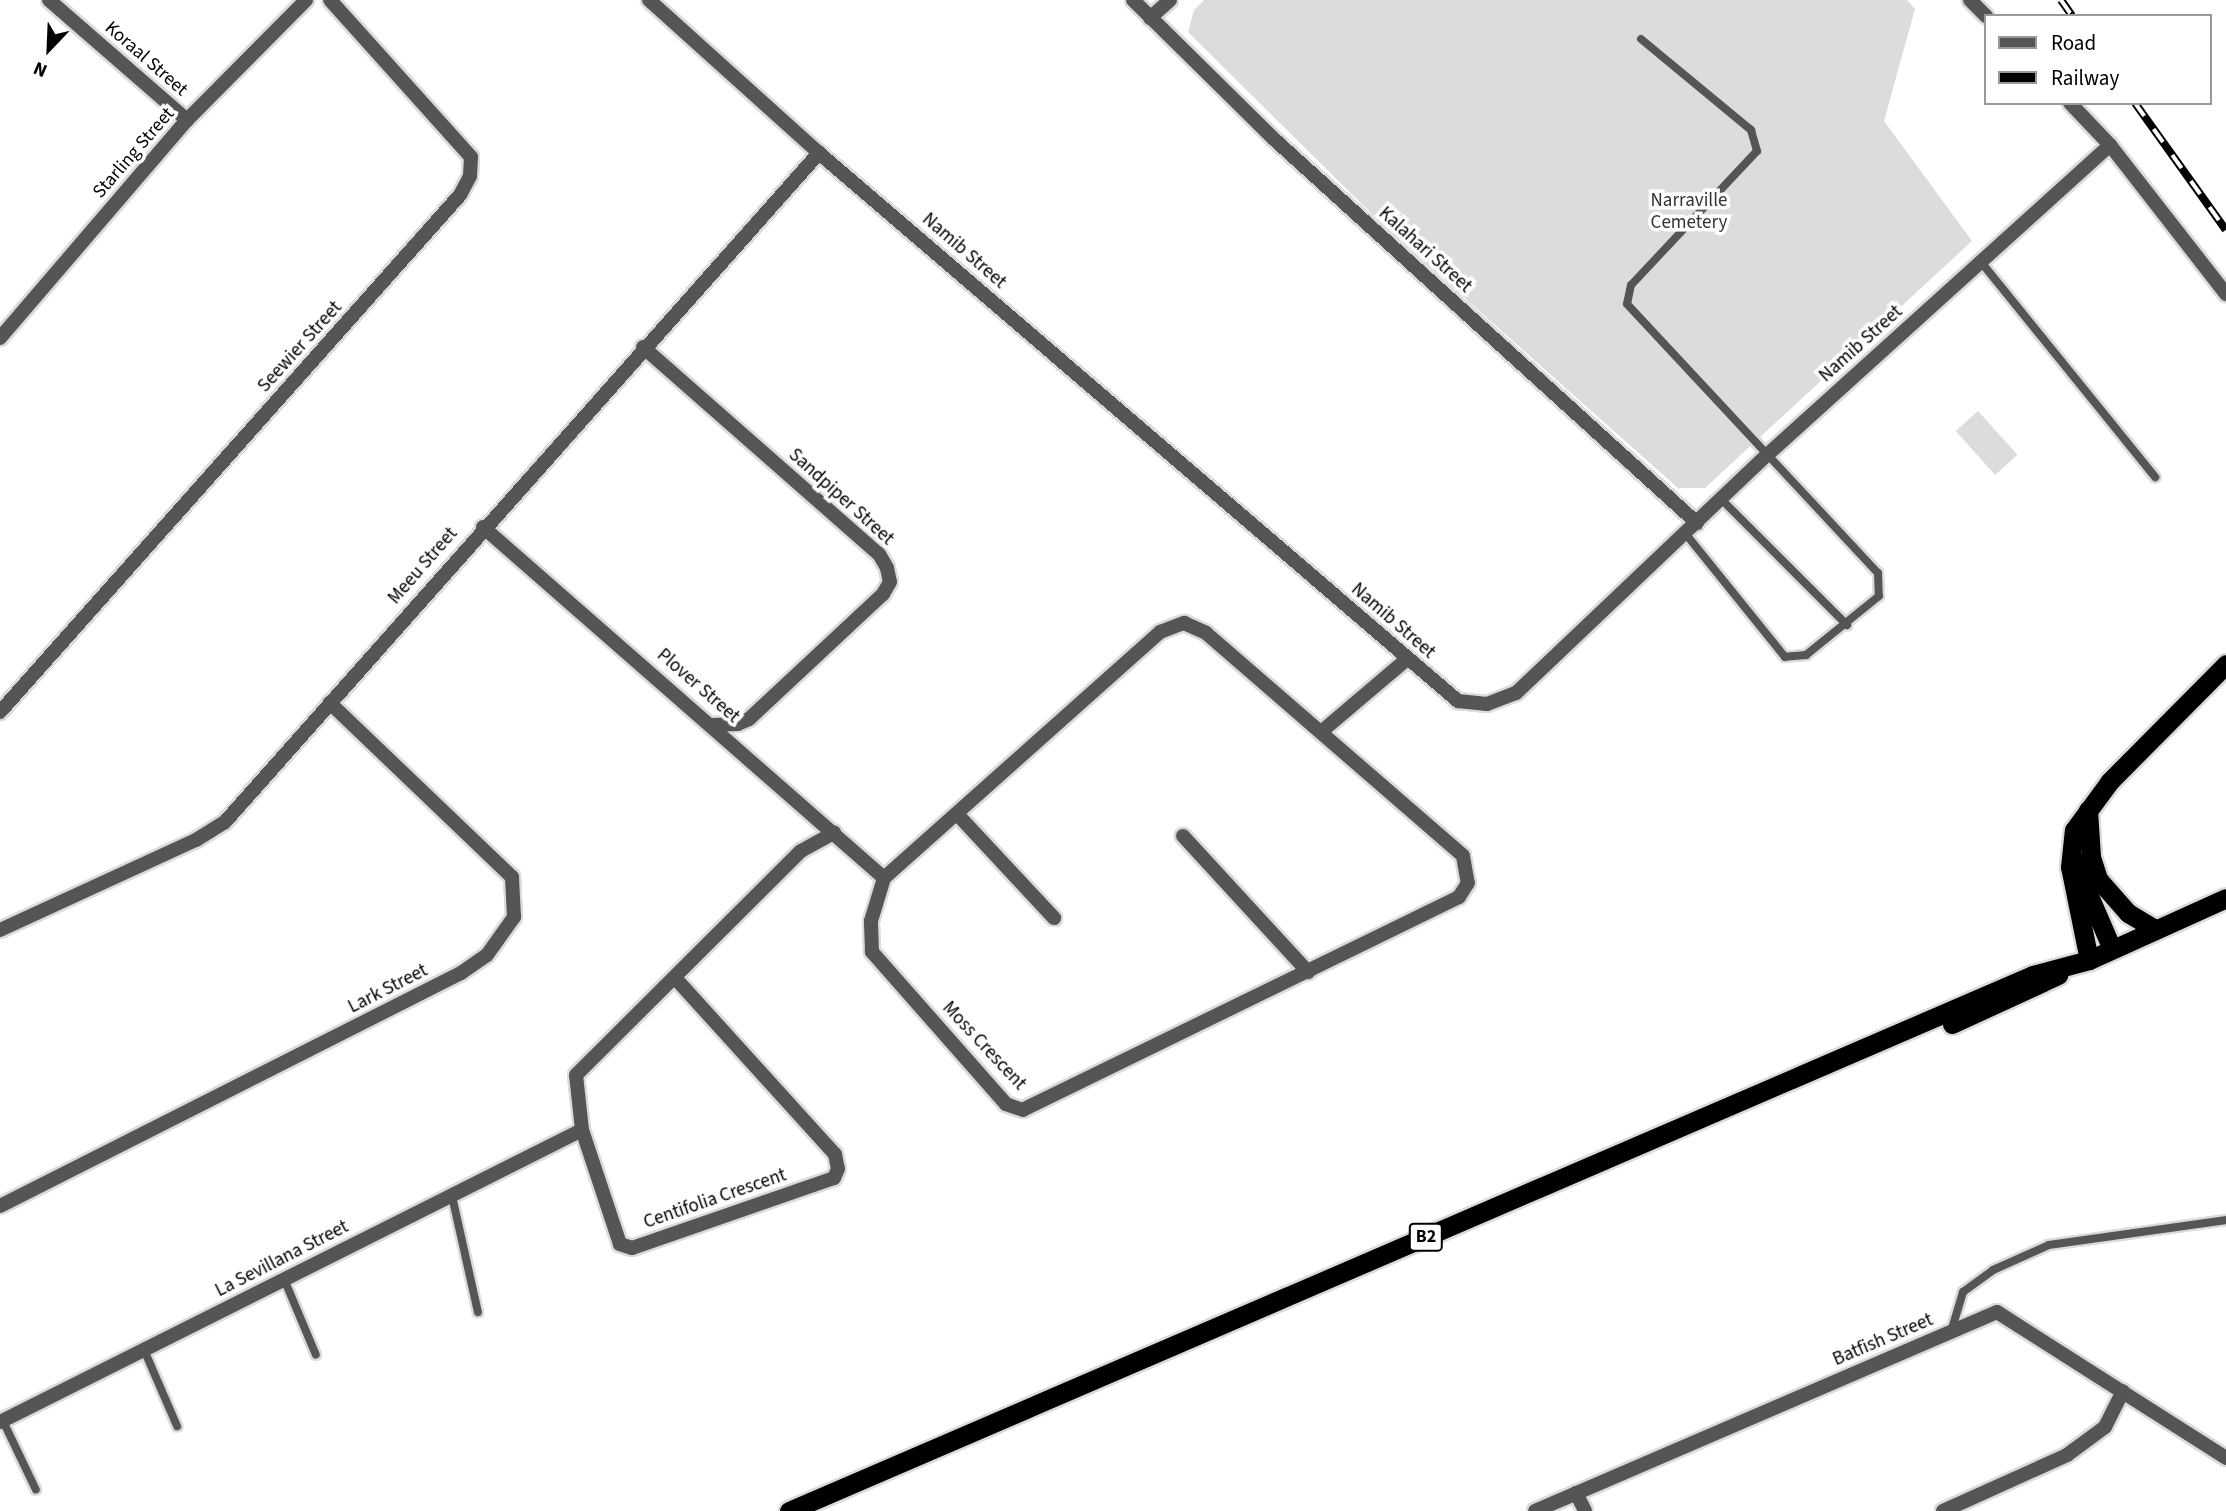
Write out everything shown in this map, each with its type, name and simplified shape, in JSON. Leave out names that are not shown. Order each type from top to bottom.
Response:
[{"type":"highway","points":[[2089,960],[2069,848],[2074,830],[2110,781],[2226,664]]},
{"type":"highway","points":[[2088,810],[2091,857],[2098,879],[2128,913],[2155,929]]},
{"type":"highway","points":[[2088,810],[2081,853],[2087,891],[2112,949]]},
{"type":"highway","name":"B2","points":[[789,1511],[2033,975],[2064,970],[2226,898]]},
{"type":"highway","name":"B2","points":[[819,1511],[2042,986],[2064,970]]},
{"type":"street","name":"Koraal Street","points":[[49,0],[187,120]]},
{"type":"street","name":"Starling Street","points":[[0,338],[187,120],[306,0]]},
{"type":"street","name":"Seewier Street","points":[[0,712],[453,204],[470,176],[471,157],[330,0]]},
{"type":"street","name":"Namib Street","points":[[649,0],[819,153],[1407,659],[1458,701],[1487,704],[1516,693],[1767,455],[2110,145]]},
{"type":"street","name":"Kalahari Street","points":[[1133,0],[1275,140],[1697,523]]},
{"type":"street","points":[[1150,18],[1170,0]]},
{"type":"street","points":[[1970,0],[1984,14]]},
{"type":"street","points":[[2072,105],[2110,145],[2226,294]]},
{"type":"street","name":"Meeu Street","points":[[0,930],[211,832],[225,822],[483,527],[819,153]]},
{"type":"street","name":"Sandpiper Street","points":[[643,347],[879,554],[887,568],[890,582],[883,594],[749,719],[738,724],[713,725]]},
{"type":"street","name":"Plover Street","points":[[483,527],[713,725],[884,878]]},
{"type":"street","name":"Moss Crescent","points":[[1184,624],[1206,633],[1321,732],[1463,856],[1468,883],[1459,897],[1023,1110],[1006,1104],[872,952],[871,921],[884,878],[958,815],[1160,632],[1184,624]]},
{"type":"street","points":[[1321,732],[1407,659]]},
{"type":"street","name":"Lark Street","points":[[0,1206],[460,973],[487,955],[514,917],[512,877],[330,703]]},
{"type":"street","points":[[958,815],[1054,918]]},
{"type":"street","name":"Centifolia Crescent","points":[[677,980],[835,1154],[834,1178],[632,1248],[620,1244],[582,1130],[576,1075],[677,980],[801,851],[834,833]]},
{"type":"street","points":[[1183,836],[1308,972]]},
{"type":"street","name":"La Sevillana Street","points":[[2,1422],[582,1130]]},
{"type":"street","name":"Batfish Street","points":[[1535,1511],[1997,1312],[2226,1458]]},
{"type":"street","points":[[1944,1511],[2067,1455],[2105,1427],[2123,1391]]},
{"type":"street","points":[[1576,1493],[1585,1511]]},
{"type":"lane","points":[[1641,39],[1751,130],[1757,151],[1631,285],[1627,304],[1878,573],[1879,596],[1847,625],[1806,655],[1785,657],[1685,533]]},
{"type":"lane","points":[[1981,262],[2155,477]]},
{"type":"lane","points":[[1722,500],[1847,625]]},
{"type":"lane","points":[[452,1196],[478,1312]]},
{"type":"lane","points":[[1951,1332],[1963,1292],[1993,1270],[2049,1245],[2226,1220]]},
{"type":"lane","points":[[284,1279],[316,1355]]},
{"type":"lane","points":[[145,1352],[177,1426]]},
{"type":"lane","points":[[2,1422],[36,1490]]},
{"type":"green space","name":"Narraville Cemetery","points":[[1204,0],[1907,0],[1915,9],[1884,121],[1972,241],[1705,488],[1678,488],[1386,228],[1188,32],[1194,10]]},
{"type":"green space","points":[[1978,411],[2017,455],[1995,475],[1956,431]]},
{"type":"railway","points":[[2061,0],[2071,14]]},
{"type":"railway","points":[[2136,105],[2226,230]]}]
